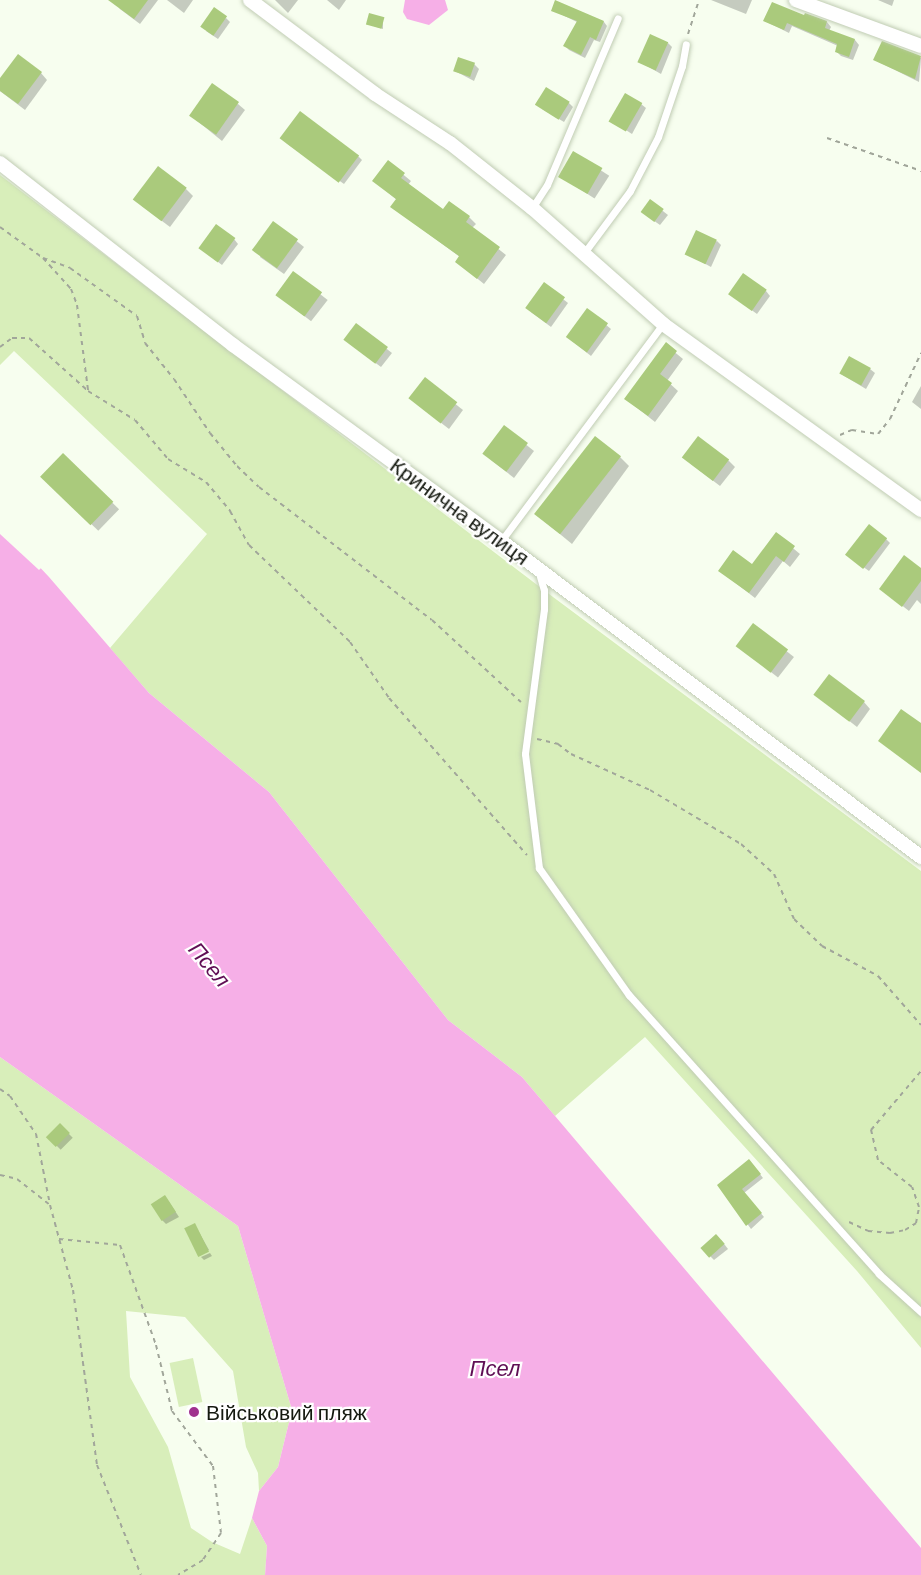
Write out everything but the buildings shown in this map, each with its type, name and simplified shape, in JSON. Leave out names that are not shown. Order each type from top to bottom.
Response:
[{"type":"street","points":[[249,0],[375,94],[450,143],[532,208],[663,324],[921,510]]},
{"type":"street","points":[[796,0],[921,46]]},
{"type":"street","name":"Кринична вулиця","points":[[0,164],[233,345],[501,541],[921,857]]},
{"type":"lane","points":[[532,208],[547,185],[618,18]]},
{"type":"lane","points":[[584,253],[630,191],[658,137],[682,66],[686,44]]},
{"type":"lane","points":[[501,541],[663,324]]},
{"type":"lane","points":[[538,569],[544,590],[544,609],[525,754],[539,868],[630,995],[879,1274],[921,1312]]},
{"type":"path","points":[[686,44],[699,0]]},
{"type":"path","points":[[827,138],[921,171]]},
{"type":"path","points":[[0,227],[43,258],[71,289],[77,305],[88,391]]},
{"type":"path","points":[[43,258],[70,268],[126,305],[137,316],[145,343],[237,466],[259,487],[432,620],[530,711]]},
{"type":"path","points":[[0,347],[12,338],[29,338],[88,391],[135,420],[168,459],[206,482],[230,511],[249,545],[350,642],[388,698],[539,868]]},
{"type":"path","points":[[831,444],[841,434],[852,430],[879,434],[890,419],[921,353]]},
{"type":"path","points":[[526,736],[558,744],[571,754],[608,768],[741,844],[774,874],[794,919],[822,946],[878,976],[921,1025]]},
{"type":"path","points":[[842,1220],[868,1231],[890,1233],[905,1230],[916,1223],[919,1207],[912,1187],[878,1160],[871,1130],[921,1071]]},
{"type":"path","points":[[0,1089],[10,1095],[36,1134],[50,1205],[73,1290],[97,1465],[141,1575]]},
{"type":"path","points":[[0,1175],[17,1179],[50,1205]]},
{"type":"path","points":[[59,1239],[120,1245],[156,1346],[172,1411],[213,1466],[221,1533],[203,1560],[178,1575]]},
{"type":"green space","points":[[0,175],[553,597],[921,871],[921,1348],[857,1271],[645,1037],[555,1116],[522,1077],[448,1020],[269,792],[149,693],[110,648],[207,534],[14,351],[0,365]]},
{"type":"green space","points":[[0,1057],[238,1226],[292,1410],[278,1467],[259,1491],[258,1473],[246,1447],[233,1371],[185,1317],[126,1311],[130,1377],[168,1447],[191,1528],[212,1542],[240,1554],[252,1518],[267,1546],[265,1575],[0,1575]]},
{"type":"green space","points":[[193,1358],[202,1402],[179,1407],[170,1363]]},
{"type":"water","points":[[405,0],[445,0],[448,10],[429,25],[407,19],[403,12]]},
{"type":"water","name":"Псел","points":[[0,525],[49,577],[149,693],[269,792],[448,1020],[522,1077],[921,1548],[921,1575],[265,1575],[267,1546],[252,1518],[259,1491],[278,1467],[292,1410],[238,1226],[0,1057]]},
{"type":"pier","points":[[0,522],[43,566],[39,570],[0,534]]},
{"type":"place","name":"Військовий пляж","points":[[194,1412]]}]
